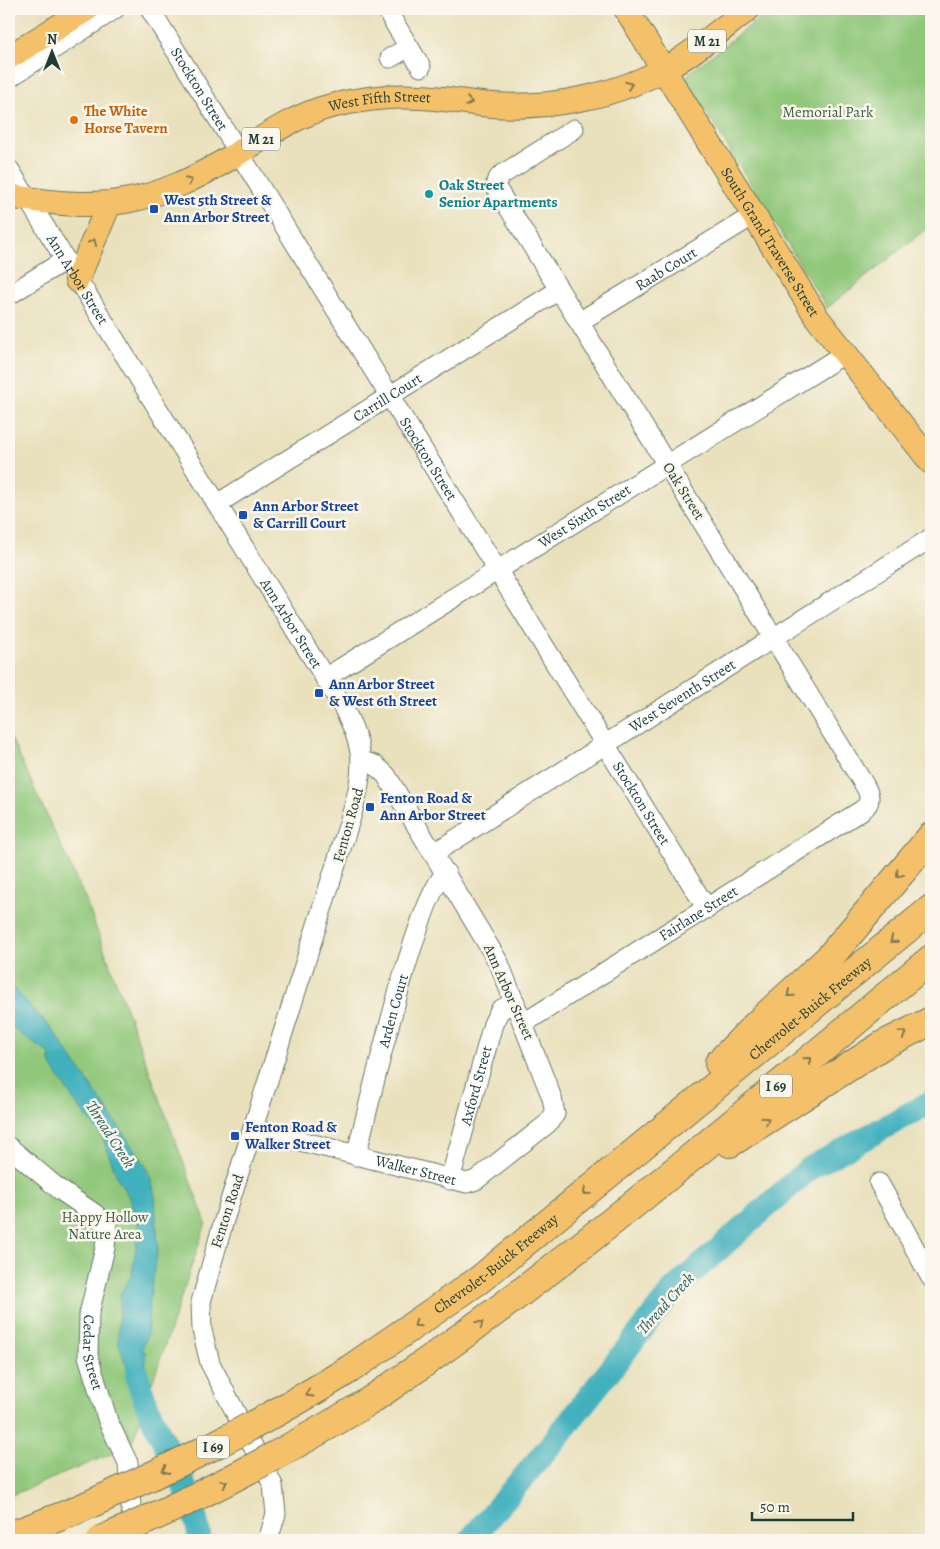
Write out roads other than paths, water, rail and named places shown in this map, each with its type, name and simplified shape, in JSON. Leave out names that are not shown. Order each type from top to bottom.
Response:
[{"type":"highway","points":[[623,1161],[758,1023],[829,958],[931,837]]},
{"type":"highway","name":"Chevrolet-Buick Freeway","points":[[9,1536],[70,1512],[225,1441],[296,1402],[350,1369],[479,1280],[931,909]]},
{"type":"highway","name":"I 69","points":[[101,1540],[219,1486],[287,1451],[368,1402],[473,1329],[621,1213],[931,959]]},
{"type":"highway","points":[[621,1213],[883,1045],[931,1021]]},
{"type":"main road","points":[[9,57],[87,9]]},
{"type":"main road","name":"South Grand Traverse Street","points":[[626,9],[818,319],[931,462]]},
{"type":"main road","name":"West Fifth Street","points":[[18,197],[72,205],[108,204],[141,199],[174,188],[200,176],[298,118],[341,104],[375,98],[410,96],[492,105],[548,104],[606,92],[638,82],[664,70],[703,44],[748,9]]},
{"type":"main road","points":[[77,280],[108,204]]},
{"type":"street","points":[[9,78],[115,9]]},
{"type":"street","name":"Stockton Street","points":[[150,9],[707,909]]},
{"type":"street","points":[[386,9],[421,67]]},
{"type":"street","points":[[390,58],[409,47]]},
{"type":"street","name":"Oak Street","points":[[574,129],[502,174],[497,178],[495,184],[502,199],[865,786],[870,801]]},
{"type":"street","name":"Ann Arbor Street","points":[[9,169],[18,197],[65,260],[325,678],[354,729],[362,761],[375,765],[382,771],[494,953],[524,1023],[552,1098],[555,1114]]},
{"type":"street","name":"Raab Court","points":[[579,322],[754,215]]},
{"type":"street","points":[[9,295],[65,260]]},
{"type":"street","name":"Carrill Court","points":[[217,504],[559,290]]},
{"type":"street","name":"West Sixth Street","points":[[325,678],[844,354]]},
{"type":"street","name":"West Seventh Street","points":[[434,853],[931,538]]},
{"type":"street","name":"Fenton Road","points":[[268,1540],[276,1514],[273,1485],[215,1374],[204,1339],[201,1311],[205,1282],[348,828],[360,784],[362,761]]},
{"type":"street","name":"Fairlane Street","points":[[524,1023],[862,810],[870,801]]},
{"type":"street","name":"Arden Court","points":[[356,1156],[414,943],[432,894],[440,879],[446,873]]},
{"type":"street","name":"Axford Street","points":[[450,1180],[493,1024],[500,1010],[515,1002]]},
{"type":"street","name":"Walker Street","points":[[253,1128],[467,1183],[476,1180],[547,1124],[555,1114]]},
{"type":"street","name":"Cedar Street","points":[[9,1146],[60,1190],[95,1214],[107,1226],[89,1314],[88,1356],[108,1421],[128,1463],[134,1540]]},
{"type":"street","points":[[879,1183],[931,1278]]},
{"type":"water","points":[[9,983],[54,1032],[149,1171],[155,1196],[158,1247],[150,1297],[147,1335],[141,1351],[145,1351],[146,1383],[151,1390],[143,1414],[118,1341],[120,1294],[132,1274],[139,1228],[129,1197],[118,1179],[102,1136],[77,1105],[51,1065],[49,1053],[27,1039],[9,1024]]},
{"type":"waterway","name":"Thread Creek","points":[[470,1540],[554,1441],[674,1289],[810,1168],[931,1102]]},
{"type":"waterway","name":"Thread Creek","points":[[137,1375],[152,1417],[188,1496],[200,1540]]},
{"type":"place","name":"The White Horse Tavern","points":[[74,120]]},
{"type":"place","name":"Oak Street Senior Apartments","points":[[429,194]]},
{"type":"place","name":"West 5th Street & Ann Arbor Street","points":[[154,209]]},
{"type":"place","name":"Ann Arbor Street & Carrill Court","points":[[243,515]]},
{"type":"place","name":"Ann Arbor Street & West 6th Street","points":[[319,693]]},
{"type":"place","name":"Fenton Road & Ann Arbor Street","points":[[370,807]]},
{"type":"place","name":"Fenton Road & Walker Street","points":[[235,1136]]},
{"type":"park label","name":"Memorial Park","points":[[828,112]]},
{"type":"park label","name":"Happy Hollow Nature Area","points":[[105,1226]]}]
